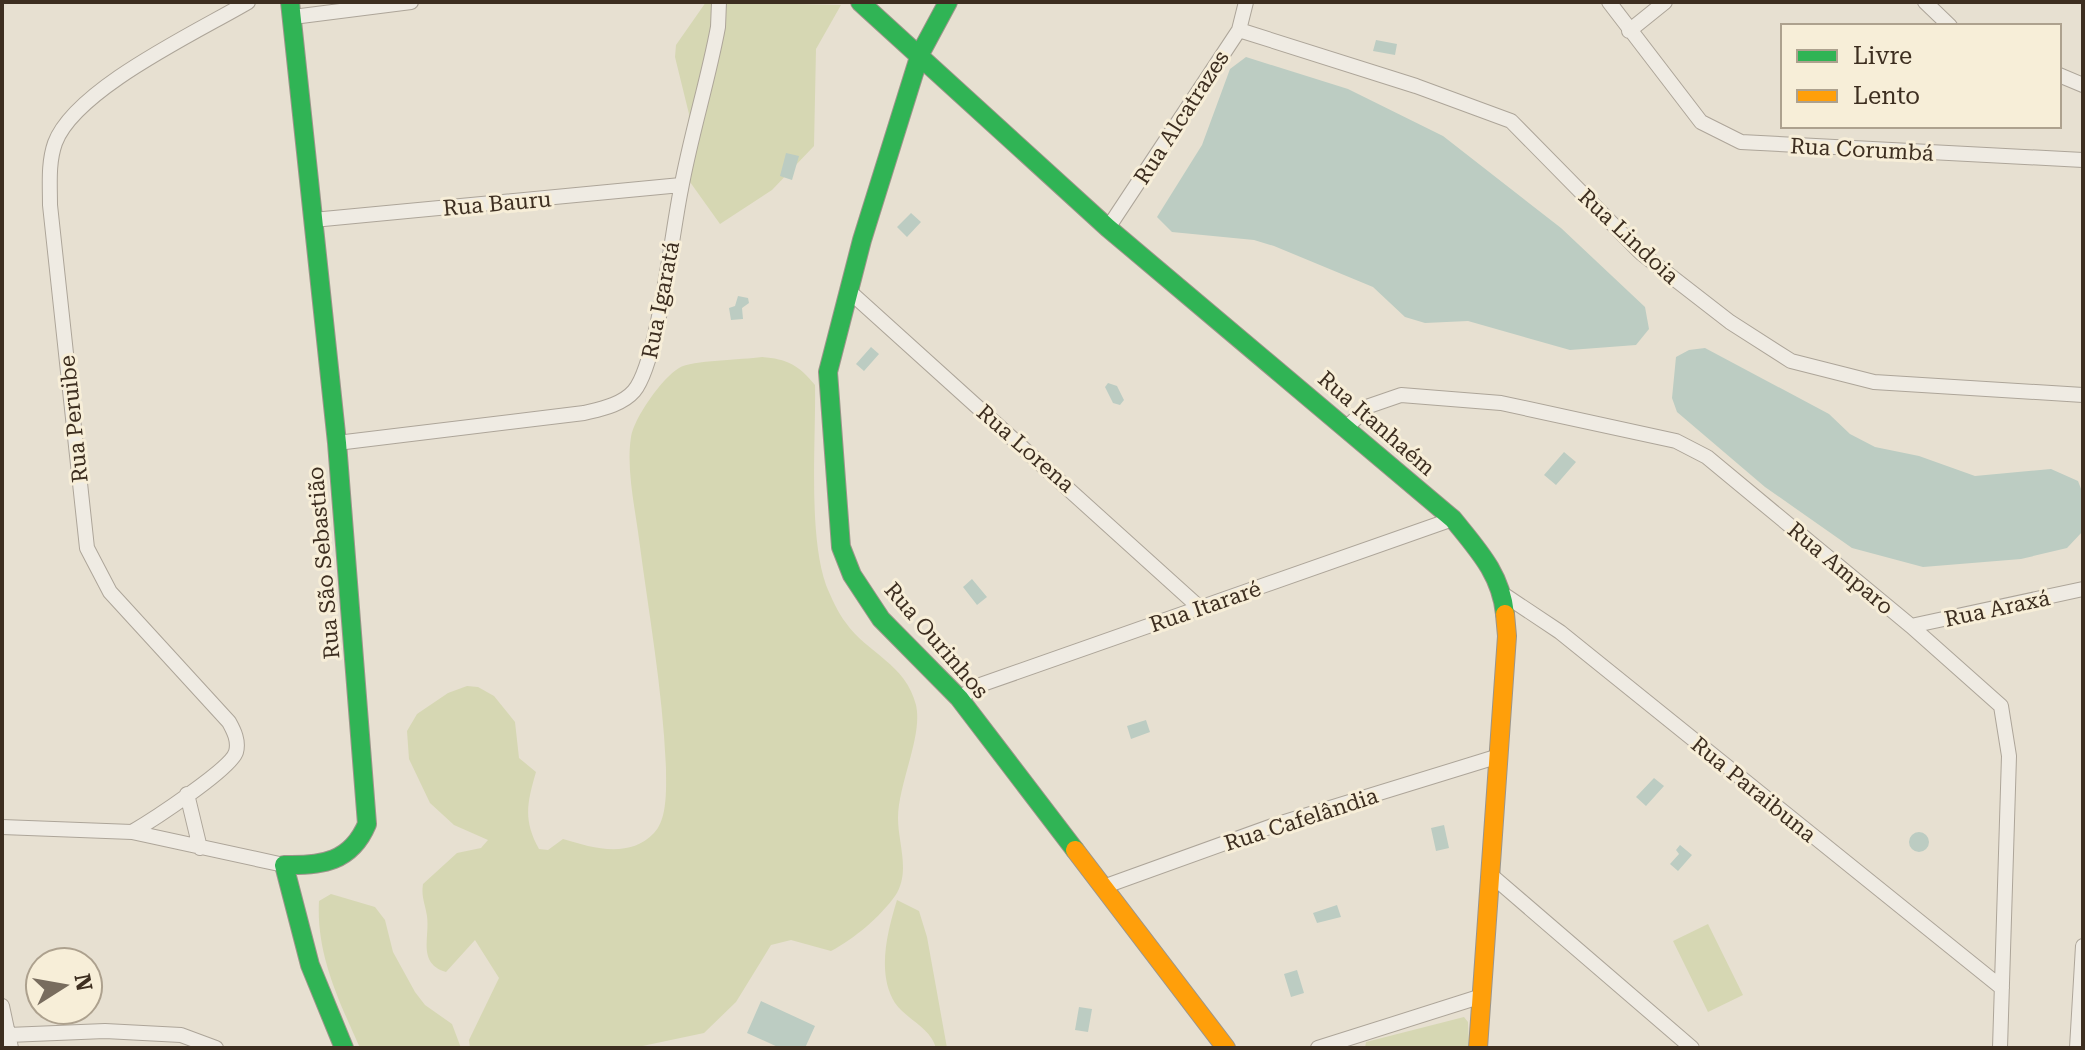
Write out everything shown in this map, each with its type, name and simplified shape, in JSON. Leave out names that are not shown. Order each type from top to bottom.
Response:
[{"type":"street","name":"Rua Peruibe","points":[[132,832],[232,761],[237,741],[229,722],[110,592],[87,548],[50,205],[50,162],[66,123],[91,96],[248,2]]},
{"type":"street","points":[[291,10],[411,2]]},
{"type":"street","name":"Rua Igaratá","points":[[337,443],[584,413],[613,405],[633,392],[646,368],[658,319],[681,185],[718,27],[719,2]]},
{"type":"street","name":"Rua Itanhaém","points":[[860,2],[1108,228],[1453,519],[1494,570],[1503,594],[1507,636],[1478,1048]]},
{"type":"street","name":"Rua Ourinhos","points":[[948,2],[920,54],[828,372],[841,547],[852,575],[881,619],[959,698],[1226,1048]]},
{"type":"street","name":"Rua Alcatrazes","points":[[1108,228],[1239,30],[1246,2]]},
{"type":"street","name":"Rua Corumbá","points":[[1609,2],[1701,122],[1741,142],[2083,160]]},
{"type":"street","points":[[1629,31],[1665,2]]},
{"type":"street","points":[[1925,2],[1948,24]]},
{"type":"street","name":"Rua São Sebastião","points":[[284,865],[313,867],[344,857],[361,843],[367,824],[367,785],[337,443],[291,10]]},
{"type":"street","name":"Rua Lindoia","points":[[1239,30],[1416,86],[1511,121],[1641,253],[1730,322],[1791,361],[1874,382],[2083,395]]},
{"type":"street","points":[[2061,76],[2083,85]]},
{"type":"street","name":"Rua Bauru","points":[[313,220],[681,185]]},
{"type":"street","name":"Rua Lorena","points":[[849,291],[1200,608]]},
{"type":"street","name":"Rua Amparo","points":[[1346,428],[1369,406],[1401,395],[1501,403],[1676,441],[1707,457],[1911,626],[2001,706],[2007,728],[2000,1048]]},
{"type":"street","name":"Rua Itararé","points":[[959,698],[980,685],[1453,519]]},
{"type":"street","name":"Rua Araxá","points":[[1911,626],[2083,589]]},
{"type":"street","name":"Rua Paraibuna","points":[[1503,594],[1560,632],[2002,988]]},
{"type":"street","name":"Rua Cafelândia","points":[[1103,887],[1275,825],[1499,756]]},
{"type":"street","points":[[187,794],[200,848]]},
{"type":"street","points":[[2,827],[132,832],[284,865],[310,965],[344,1048]]},
{"type":"street","points":[[1491,875],[1692,1048]]},
{"type":"street","points":[[2077,1048],[2083,946]]},
{"type":"street","points":[[1318,1048],[1482,996]]},
{"type":"street","points":[[2,1006],[10,1042],[105,1031],[181,1035],[216,1048]]},
{"type":"green space","points":[[706,2],[841,5],[816,49],[814,146],[772,190],[720,224],[685,175],[689,114],[675,57],[676,45]]},
{"type":"green space","points":[[762,357],[792,364],[815,385],[815,514],[820,564],[826,585],[846,623],[904,679],[916,705],[916,731],[899,805],[903,868],[900,887],[874,919],[831,951],[791,940],[771,945],[736,1002],[704,1033],[633,1048],[470,1048],[469,1040],[499,978],[475,940],[446,972],[431,963],[427,949],[423,884],[457,853],[481,848],[488,840],[454,825],[430,803],[409,759],[407,731],[417,714],[448,693],[467,686],[478,687],[494,696],[515,722],[519,758],[536,772],[528,811],[539,849],[548,850],[563,839],[586,846],[622,849],[644,841],[654,833],[662,820],[666,769],[662,711],[632,488],[631,437],[650,399],[679,368],[706,362]]},
{"type":"green space","points":[[331,894],[375,907],[385,920],[393,952],[415,992],[425,1005],[452,1024],[461,1048],[360,1048],[330,977],[321,940],[319,901]]},
{"type":"green space","points":[[897,900],[919,911],[927,937],[947,1048],[936,1048],[929,1034],[895,1003],[889,991],[886,952]]},
{"type":"green space","points":[[1708,924],[1743,995],[1708,1012],[1673,941]]},
{"type":"green space","points":[[1464,1017],[1468,1022],[1469,1048],[1365,1048],[1366,1042]]},
{"type":"shaded area","points":[[1376,40],[1397,44],[1395,55],[1373,51]]},
{"type":"shaded area","points":[[1246,57],[1348,89],[1443,136],[1561,228],[1645,307],[1649,329],[1636,345],[1570,350],[1468,321],[1425,323],[1405,317],[1373,287],[1274,246],[1254,240],[1172,232],[1157,217],[1202,145],[1230,69]]},
{"type":"shaded area","points":[[786,153],[799,156],[792,180],[780,176]]},
{"type":"shaded area","points":[[911,213],[921,222],[907,237],[897,227]]},
{"type":"shaded area","points":[[738,296],[748,298],[749,303],[742,308],[743,319],[731,320],[729,308],[735,306]]},
{"type":"shaded area","points":[[871,347],[879,354],[864,371],[856,364]]},
{"type":"shaded area","points":[[1705,348],[1829,414],[1850,434],[1875,447],[1919,456],[1975,476],[2051,469],[2078,481],[2083,494],[2083,531],[2067,548],[2021,559],[1923,567],[1852,548],[1765,487],[1677,412],[1672,398],[1676,357],[1689,350]]},
{"type":"shaded area","points":[[1108,383],[1117,386],[1124,400],[1120,405],[1113,403],[1105,387]]},
{"type":"shaded area","points":[[1564,452],[1576,462],[1556,485],[1544,475]]},
{"type":"shaded area","points":[[972,579],[987,597],[977,605],[963,587]]},
{"type":"shaded area","points":[[1146,720],[1150,732],[1131,739],[1127,726]]},
{"type":"shaded area","points":[[1654,778],[1664,786],[1646,806],[1636,797]]},
{"type":"shaded area","points":[[1444,825],[1449,848],[1436,851],[1431,828]]},
{"type":"shaded area","points":[[1919,832],[1926,835],[1929,842],[1926,849],[1919,852],[1912,849],[1909,842],[1912,835]]},
{"type":"shaded area","points":[[1680,845],[1692,855],[1678,871],[1670,864],[1679,854],[1676,850]]},
{"type":"shaded area","points":[[1337,905],[1341,917],[1317,923],[1313,913]]},
{"type":"shaded area","points":[[1297,970],[1304,993],[1291,997],[1284,974]]},
{"type":"shaded area","points":[[761,1001],[815,1026],[805,1048],[780,1048],[747,1033]]},
{"type":"shaded area","points":[[1079,1007],[1092,1009],[1088,1032],[1075,1030]]},
{"type":"traffic: fast","points":[[290,2],[337,443],[367,824],[353,847],[334,859],[284,865],[310,965],[344,1048]]},
{"type":"traffic: fast","points":[[860,2],[1108,228],[1453,519],[1493,575],[1505,614]]},
{"type":"traffic: fast","points":[[948,2],[920,54],[862,240],[828,372],[841,547],[852,575],[881,619],[959,698],[1075,850]]},
{"type":"traffic: slow","points":[[1478,1048],[1507,636],[1505,614]]},
{"type":"traffic: slow","points":[[1075,850],[1226,1048]]}]
